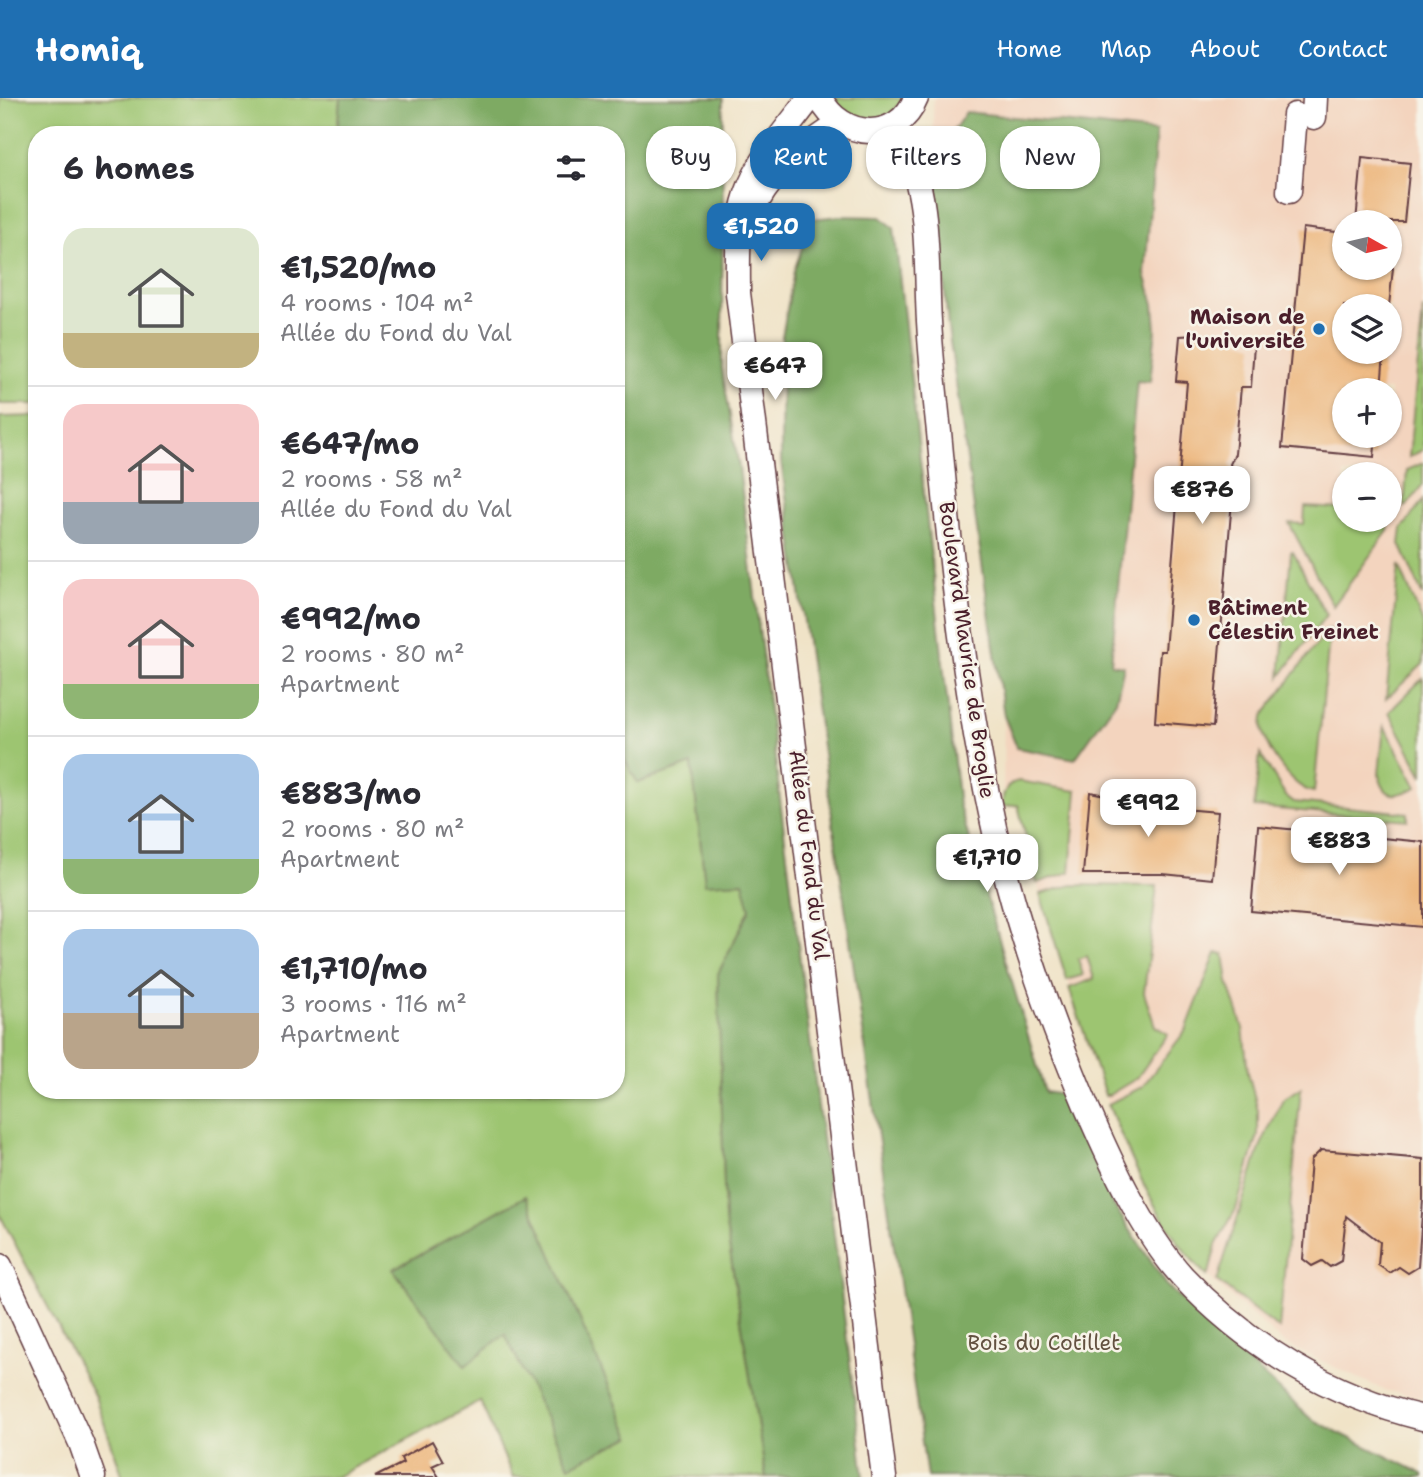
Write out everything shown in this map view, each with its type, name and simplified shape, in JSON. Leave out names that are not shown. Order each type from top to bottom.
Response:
[{"type":"street","name":"Allée du Fond du Val","points":[[810,98],[763,161],[747,192],[739,232],[738,293],[884,1477]]},
{"type":"street","points":[[820,98],[841,123],[866,131]]},
{"type":"street","points":[[891,126],[910,111],[916,98]]},
{"type":"street","points":[[1289,191],[1308,110]]},
{"type":"street","name":"Allée du Fond du Val","points":[[739,232],[761,194],[781,168],[805,146],[841,123]]},
{"type":"street","name":"Boulevard Maurice de Broglie","points":[[918,189],[945,499],[958,609],[982,764],[995,831],[1024,940],[1065,1056],[1112,1163],[1135,1204],[1171,1263],[1198,1292],[1273,1353],[1298,1369],[1367,1403],[1423,1418]]},
{"type":"street","points":[[0,1266],[81,1443],[93,1477]]},
{"type":"shaded area","points":[[933,98],[1423,98],[1423,1398],[1384,1390],[1285,1344],[1193,1263],[1136,1169],[1108,1104],[1040,894],[1018,805],[1003,807],[1004,716],[948,328],[936,189],[986,189],[986,126],[933,126]]},
{"type":"green space","points":[[0,98],[340,98],[338,126],[28,126],[28,404],[0,404]]},
{"type":"green space","points":[[340,98],[723,98],[723,126],[646,126],[646,189],[723,189],[722,369],[739,467],[864,1477],[766,1477],[725,1220],[718,974],[750,909],[743,882],[705,884],[692,764],[638,783],[625,761],[625,126],[338,126]]},
{"type":"green space","points":[[834,98],[904,98],[891,115],[867,122],[843,112]]},
{"type":"green space","points":[[966,112],[1099,126],[1000,126],[1000,189],[1100,189],[1100,126],[1156,132],[1145,274],[1154,304],[1156,329],[1150,382],[1137,381],[1111,664],[1124,666],[1116,701],[1075,759],[1017,748],[1004,716],[948,328],[936,189],[986,189],[986,126],[956,126]]},
{"type":"green space","name":"Bois du Cotillet","points":[[840,216],[881,217],[894,228],[959,805],[1045,1092],[1069,1096],[1113,1204],[1168,1287],[1311,1419],[1423,1474],[1423,1477],[927,1477],[781,461],[782,337],[794,271],[812,219]]},
{"type":"green space","points":[[1423,308],[1423,450],[1409,457]]},
{"type":"green space","points":[[28,416],[28,1099],[625,1099],[625,761],[638,783],[692,764],[705,883],[744,882],[750,909],[718,974],[725,1220],[766,1477],[513,1477],[480,1401],[336,1477],[123,1477],[95,1397],[0,1215],[0,417]],"holes":[[[505,1333],[631,1437],[569,1465]]]},
{"type":"green space","points":[[1423,463],[1423,485],[1404,507],[1407,470]]},
{"type":"green space","points":[[1423,500],[1423,596],[1400,544],[1402,529]]},
{"type":"green space","points":[[1305,507],[1332,508],[1332,532],[1387,532],[1333,606],[1289,523],[1304,524]]},
{"type":"green space","points":[[1291,552],[1326,615],[1280,677]]},
{"type":"green space","points":[[1399,565],[1423,623],[1423,664],[1386,699]]},
{"type":"green space","points":[[1328,629],[1314,792],[1298,784],[1276,760],[1262,731],[1262,725],[1263,716]]},
{"type":"green space","points":[[1423,678],[1423,776],[1389,712]]},
{"type":"green space","points":[[1384,726],[1417,787],[1403,793],[1388,792],[1381,782],[1379,774]]},
{"type":"green space","points":[[1260,754],[1286,796],[1294,802],[1408,813],[1408,820],[1254,807]]},
{"type":"green space","points":[[1019,781],[1077,791],[1070,872],[1037,883],[1018,805],[1003,807],[1005,790]]},
{"type":"green space","points":[[1072,885],[1157,886],[1144,993],[1155,1026],[1168,1034],[1137,1078],[1109,1095],[1105,1095],[1069,988],[1094,979],[1087,956],[1078,959],[1083,975],[1067,980],[1040,894]]},
{"type":"green space","points":[[1216,953],[1224,954],[1228,982],[1243,1028],[1248,1072],[1258,1111],[1258,1135],[1236,1209],[1216,1245],[1207,1276],[1175,1238],[1149,1195],[1108,1104],[1142,1087],[1186,1030]]},
{"type":"green space","points":[[1301,1088],[1279,1329],[1217,1281],[1261,1145],[1283,1099]]},
{"type":"green space","points":[[526,1196],[631,1437],[569,1466],[505,1334],[465,1366],[393,1269]]},
{"type":"building","points":[[1362,158],[1410,163],[1404,222],[1402,210],[1357,210]]},
{"type":"building","points":[[1303,228],[1332,232],[1332,280],[1392,280],[1390,294],[1332,294],[1332,364],[1383,364],[1382,378],[1332,378],[1332,448],[1375,448],[1374,457],[1282,448]]},
{"type":"building","points":[[1180,336],[1237,339],[1254,345],[1251,387],[1241,387],[1235,454],[1230,464],[1234,476],[1213,727],[1155,722],[1160,651],[1165,651],[1187,382],[1176,381]]},
{"type":"building","points":[[1090,792],[1171,808],[1218,812],[1212,879],[1163,874],[1083,874]]},
{"type":"building","points":[[1258,826],[1423,842],[1423,927],[1251,911]]},
{"type":"building","points":[[1321,1150],[1423,1159],[1418,1267],[1408,1273],[1399,1267],[1390,1273],[1378,1265],[1380,1242],[1346,1216],[1341,1261],[1330,1267],[1322,1261],[1312,1266],[1303,1259],[1311,1160]]},
{"type":"building","points":[[432,1441],[443,1461],[432,1466],[439,1477],[375,1477],[403,1463],[401,1458]]},
{"type":"place","name":"Maison de l'université","points":[[1319,329]]},
{"type":"place","name":"Bâtiment Célestin Freinet","points":[[1194,620]]}]
